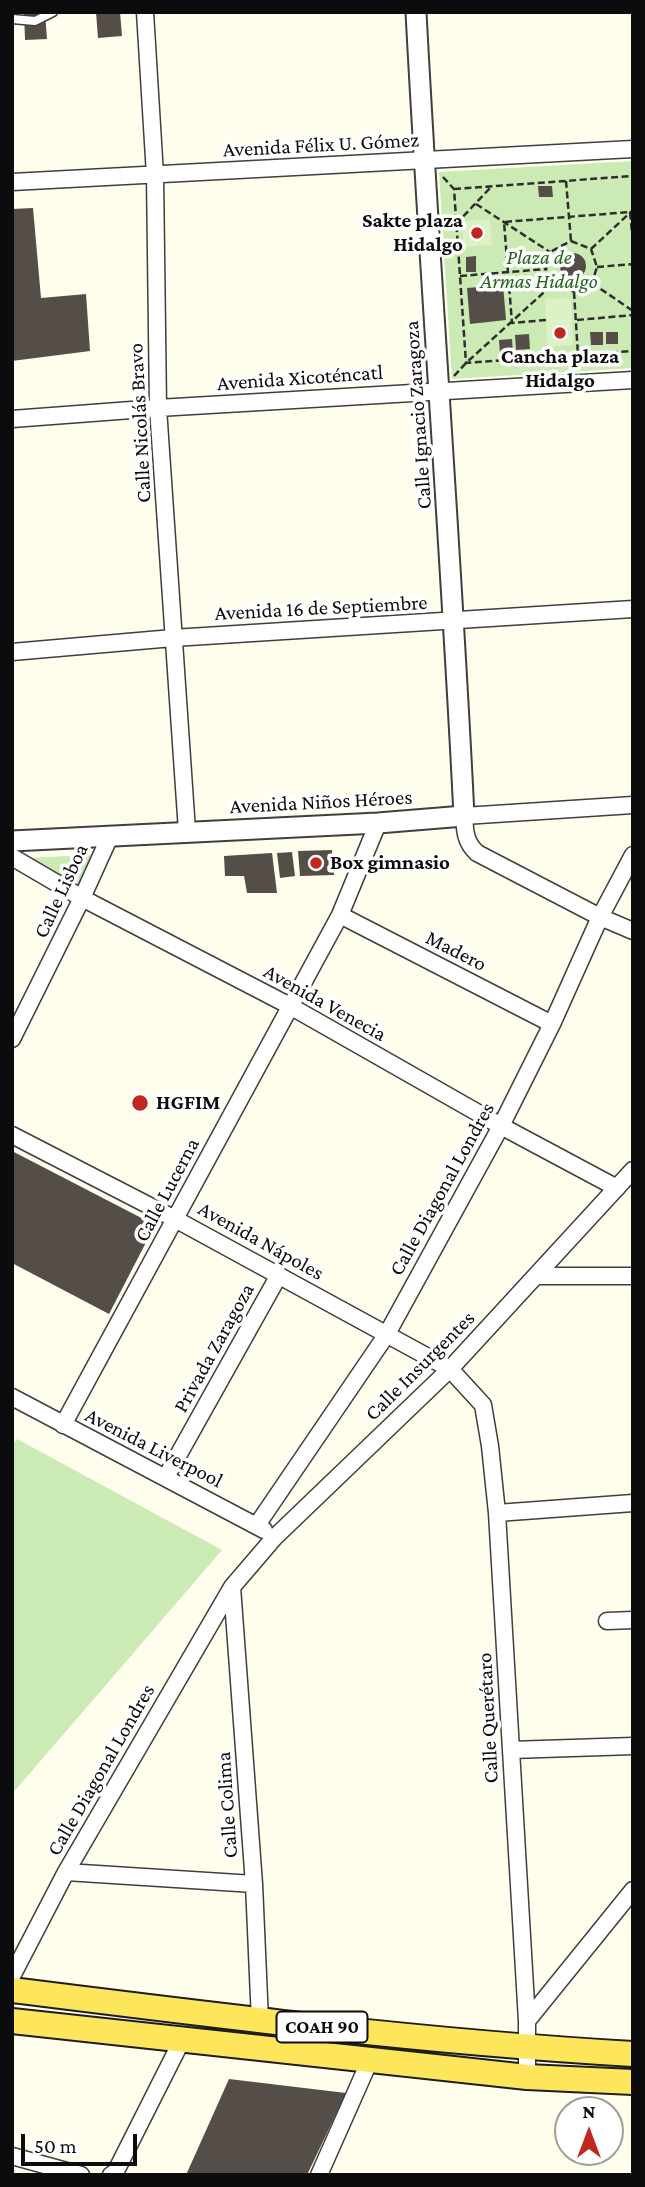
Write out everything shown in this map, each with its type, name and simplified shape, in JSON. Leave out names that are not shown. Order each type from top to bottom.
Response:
[{"type":"main road","name":"COAH 90","points":[[12,1990],[260,2021],[527,2048],[633,2054]]},
{"type":"main road","name":"COAH 90","points":[[12,2021],[527,2077],[633,2082]]},
{"type":"street","name":"Calle Nicolás Bravo","points":[[145,12],[155,175],[158,408],[187,831]]},
{"type":"street","name":"Calle Ignacio Zaragoza","points":[[416,12],[464,816]]},
{"type":"street","name":"Avenida Félix U. Gómez","points":[[12,182],[633,149]]},
{"type":"street","name":"Avenida Xicoténcatl","points":[[12,419],[440,390],[633,380]]},
{"type":"street","name":"Avenida 16 de Septiembre","points":[[12,652],[173,638],[633,609]]},
{"type":"street","name":"Avenida Niños Héroes","points":[[12,841],[378,823],[633,805]]},
{"type":"street","points":[[464,816],[465,834],[469,845],[477,853],[600,918],[633,931]]},
{"type":"street","name":"Calle Lucerna","points":[[63,1425],[340,915],[378,823]]},
{"type":"street","name":"Calle Lisboa","points":[[12,1039],[110,836]]},
{"type":"street","name":"Calle Diagonal Londres","points":[[257,1525],[387,1334],[501,1126],[633,855]]},
{"type":"street","name":"Avenida Venecia","points":[[12,857],[82,898],[290,1006],[501,1126],[617,1188]]},
{"type":"street","name":"Madero","points":[[340,915],[552,1024]]},
{"type":"street","name":"Avenida Nápoles","points":[[12,1135],[175,1219],[450,1368]]},
{"type":"street","name":"Calle Insurgentes","points":[[232,1587],[274,1538],[450,1368],[633,1170]]},
{"type":"street","name":"Privada Zaragoza","points":[[166,1477],[279,1275]]},
{"type":"street","points":[[536,1276],[633,1276]]},
{"type":"street","name":"Calle Querétaro","points":[[450,1368],[483,1405],[490,1446],[497,1513],[527,2021],[527,2077]]},
{"type":"street","name":"Avenida Liverpool","points":[[12,1397],[257,1525],[274,1538]]},
{"type":"street","points":[[497,1513],[633,1503]]},
{"type":"street","name":"Calle Diagonal Londres","points":[[12,1976],[66,1872],[232,1587]]},
{"type":"street","name":"Calle Colima","points":[[232,1587],[254,1884],[260,2021]]},
{"type":"street","points":[[607,1621],[633,1620]]},
{"type":"street","points":[[511,1750],[633,1746]]},
{"type":"street","points":[[66,1872],[254,1884]]},
{"type":"street","points":[[527,2021],[633,1890]]},
{"type":"street","points":[[111,2175],[115,2173],[182,2040]]},
{"type":"street","points":[[319,2175],[370,2060]]},
{"type":"street","points":[[12,2156],[80,2175]]},
{"type":"lane","points":[[12,19],[35,22],[53,12]]},
{"type":"path","points":[[466,362],[454,189],[633,176]]},
{"type":"path","points":[[566,181],[571,241]]},
{"type":"path","points":[[456,224],[492,186]]},
{"type":"path","points":[[476,204],[550,252]]},
{"type":"path","points":[[504,222],[631,211]]},
{"type":"path","points":[[631,211],[633,243]]},
{"type":"path","points":[[591,248],[631,211]]},
{"type":"path","points":[[504,222],[512,323]]},
{"type":"path","points":[[571,241],[591,248],[597,267],[592,283],[574,292],[553,285],[546,269],[550,252],[571,241]]},
{"type":"path","points":[[597,267],[633,264]]},
{"type":"path","points":[[460,276],[546,269]]},
{"type":"path","points":[[592,283],[633,313]]},
{"type":"path","points":[[466,362],[553,285]]},
{"type":"path","points":[[574,292],[578,355]]},
{"type":"path","points":[[576,320],[633,313]]},
{"type":"path","points":[[512,323],[546,320]]},
{"type":"path","points":[[466,362],[633,351]]},
{"type":"green space","name":"Plaza de Armas Hidalgo","points":[[633,161],[633,368],[452,379],[439,172]]},
{"type":"green space","name":"Sakte plaza Hidalgo","points":[[490,219],[492,245],[464,247],[462,222]]},
{"type":"green space","name":"Cancha plaza Hidalgo","points":[[571,298],[573,345],[547,347],[545,299]]},
{"type":"green space","points":[[92,855],[77,888],[24,858]]},
{"type":"green space","points":[[17,1439],[222,1550],[12,1794],[12,1445]]},
{"type":"building","points":[[24,12],[45,12],[47,39],[25,40]]},
{"type":"building","points":[[96,12],[120,12],[122,36],[98,38]]},
{"type":"building","points":[[538,186],[552,186],[553,197],[539,197]]},
{"type":"building","points":[[33,208],[41,298],[86,294],[90,351],[12,361],[12,209]]},
{"type":"building","points":[[573,253],[582,257],[586,266],[582,275],[573,279],[564,275],[560,266],[564,257]]},
{"type":"building","points":[[476,256],[476,272],[466,272],[466,257]]},
{"type":"building","points":[[503,285],[506,320],[470,324],[467,288]]},
{"type":"building","points":[[590,332],[603,332],[603,345],[591,345]]},
{"type":"building","points":[[606,332],[618,332],[618,344],[606,344]]},
{"type":"building","points":[[529,334],[530,349],[516,350],[515,335]]},
{"type":"building","points":[[512,339],[513,353],[500,354],[499,340]]},
{"type":"building","name":"Box gimnasio","points":[[332,850],[334,875],[300,876],[298,851]]},
{"type":"building","points":[[292,852],[295,876],[280,878],[277,853]]},
{"type":"building","points":[[272,853],[277,893],[247,893],[244,876],[225,876],[224,856]]},
{"type":"building","points":[[12,1151],[155,1225],[109,1314],[12,1263]]},
{"type":"building","points":[[229,2079],[346,2093],[307,2175],[186,2175]]},
{"type":"place","name":"Sakte plaza Hidalgo","points":[[477,233]]},
{"type":"place","name":"Cancha plaza Hidalgo","points":[[560,333]]},
{"type":"place","name":"Box gimnasio","points":[[316,863]]},
{"type":"place","name":"HGFIM","points":[[140,1103]]}]
